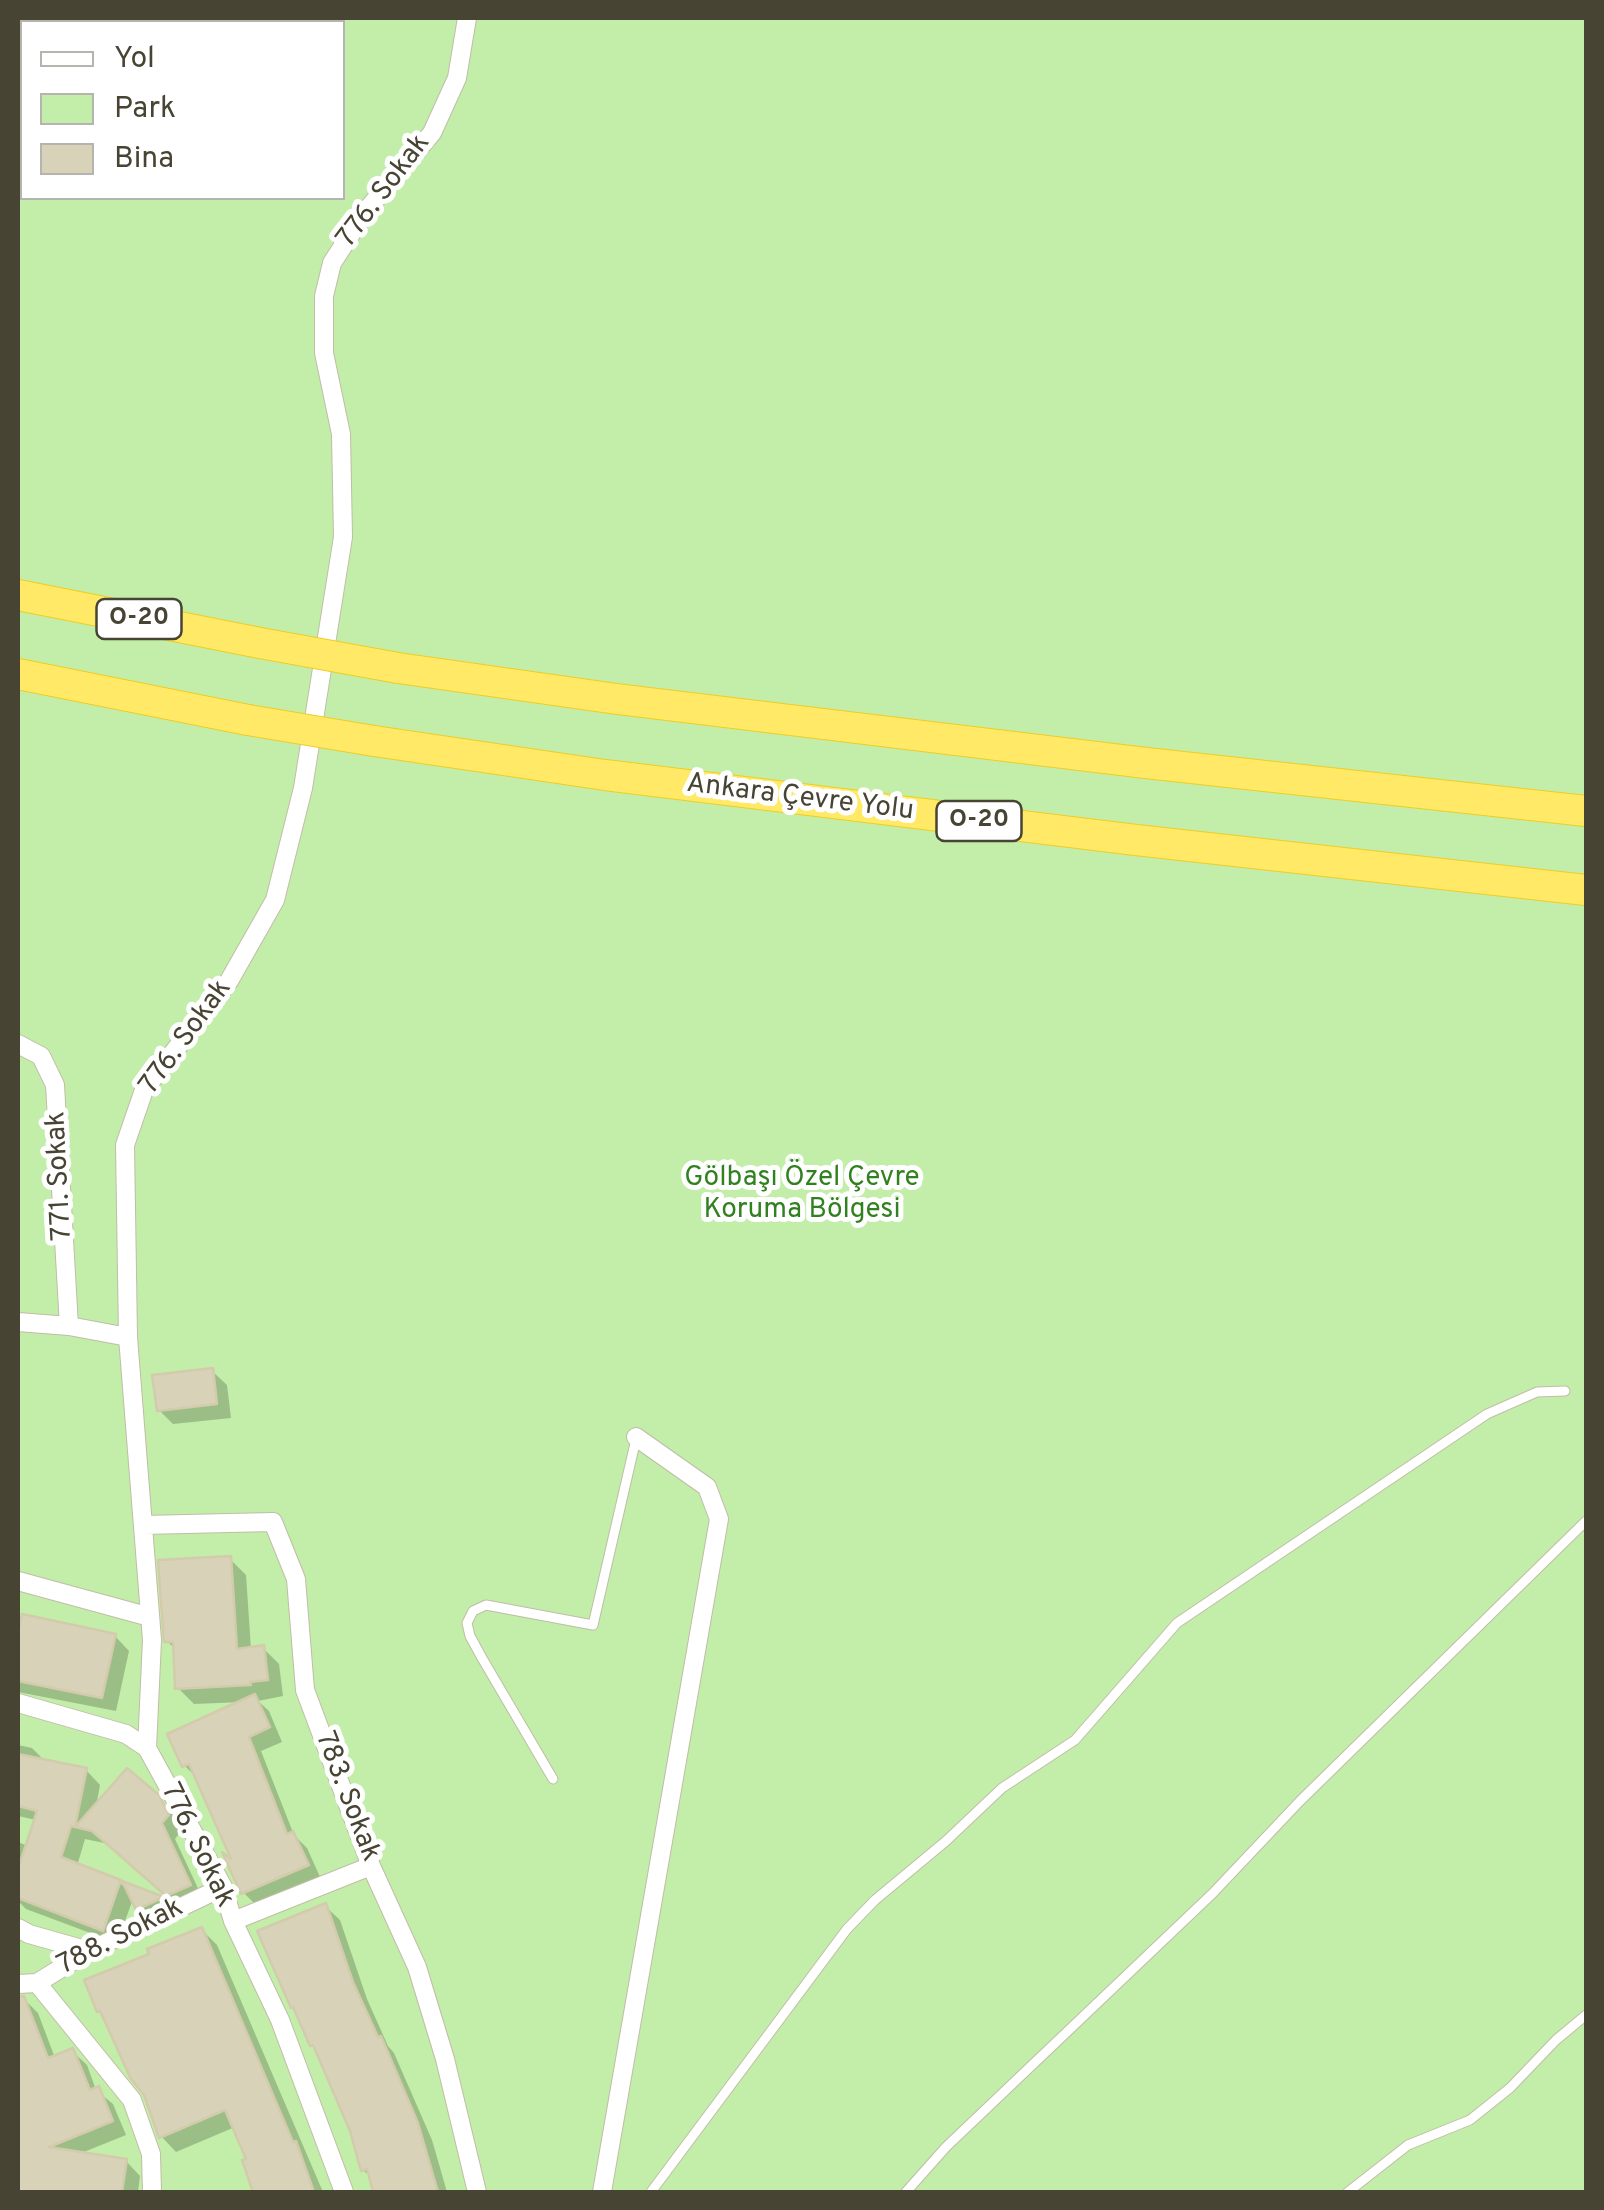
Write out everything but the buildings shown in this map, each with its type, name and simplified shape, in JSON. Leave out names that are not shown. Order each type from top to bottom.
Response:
[{"type":"highway","name":"O-20","points":[[18,596],[398,668],[793,721],[1586,811]]},
{"type":"highway","name":"Ankara Çevre Yolu","points":[[18,674],[374,741],[762,794],[1586,890]]},
{"type":"street","name":"776. Sokak","points":[[344,2192],[280,2020],[232,1921],[223,1887],[147,1748],[152,1640],[128,1337],[126,1145],[144,1090],[229,981],[276,900],[303,788],[343,538],[341,434],[324,353],[324,296],[332,263],[366,212],[432,132],[457,78],[467,18]]},
{"type":"street","name":"771. Sokak","points":[[18,1044],[41,1056],[55,1085],[69,1326]]},
{"type":"street","points":[[18,1322],[128,1337]]},
{"type":"street","points":[[602,2192],[719,1519],[707,1488],[636,1436]]},
{"type":"street","name":"783. Sokak","points":[[143,1525],[273,1522],[296,1579],[305,1690],[372,1866],[417,1966],[478,2192]]},
{"type":"street","points":[[18,1582],[150,1617]]},
{"type":"street","points":[[18,1703],[126,1734],[147,1748]]},
{"type":"street","points":[[232,1921],[372,1866]]},
{"type":"street","name":"788. Sokak","points":[[18,1984],[37,1983],[89,1951],[223,1887]]},
{"type":"street","points":[[18,1928],[89,1951]]},
{"type":"street","points":[[37,1983],[132,2100],[150,2154],[152,2192]]},
{"type":"lane","points":[[651,2192],[848,1929],[875,1900],[946,1842],[1002,1788],[1075,1740],[1177,1623],[1487,1414],[1536,1392],[1565,1391]]},
{"type":"lane","points":[[553,1779],[470,1636],[468,1616],[486,1605],[593,1625],[636,1436]]},
{"type":"lane","points":[[906,2192],[946,2146],[1213,1892],[1300,1801],[1586,1521]]},
{"type":"lane","points":[[1348,2192],[1408,2145],[1470,2120],[1510,2088],[1586,2015]]},
{"type":"green space","name":"Gölbaşı Özel Çevre Koruma Bölgesi","points":[[18,18],[1586,18],[1586,2192],[18,2192]]}]
